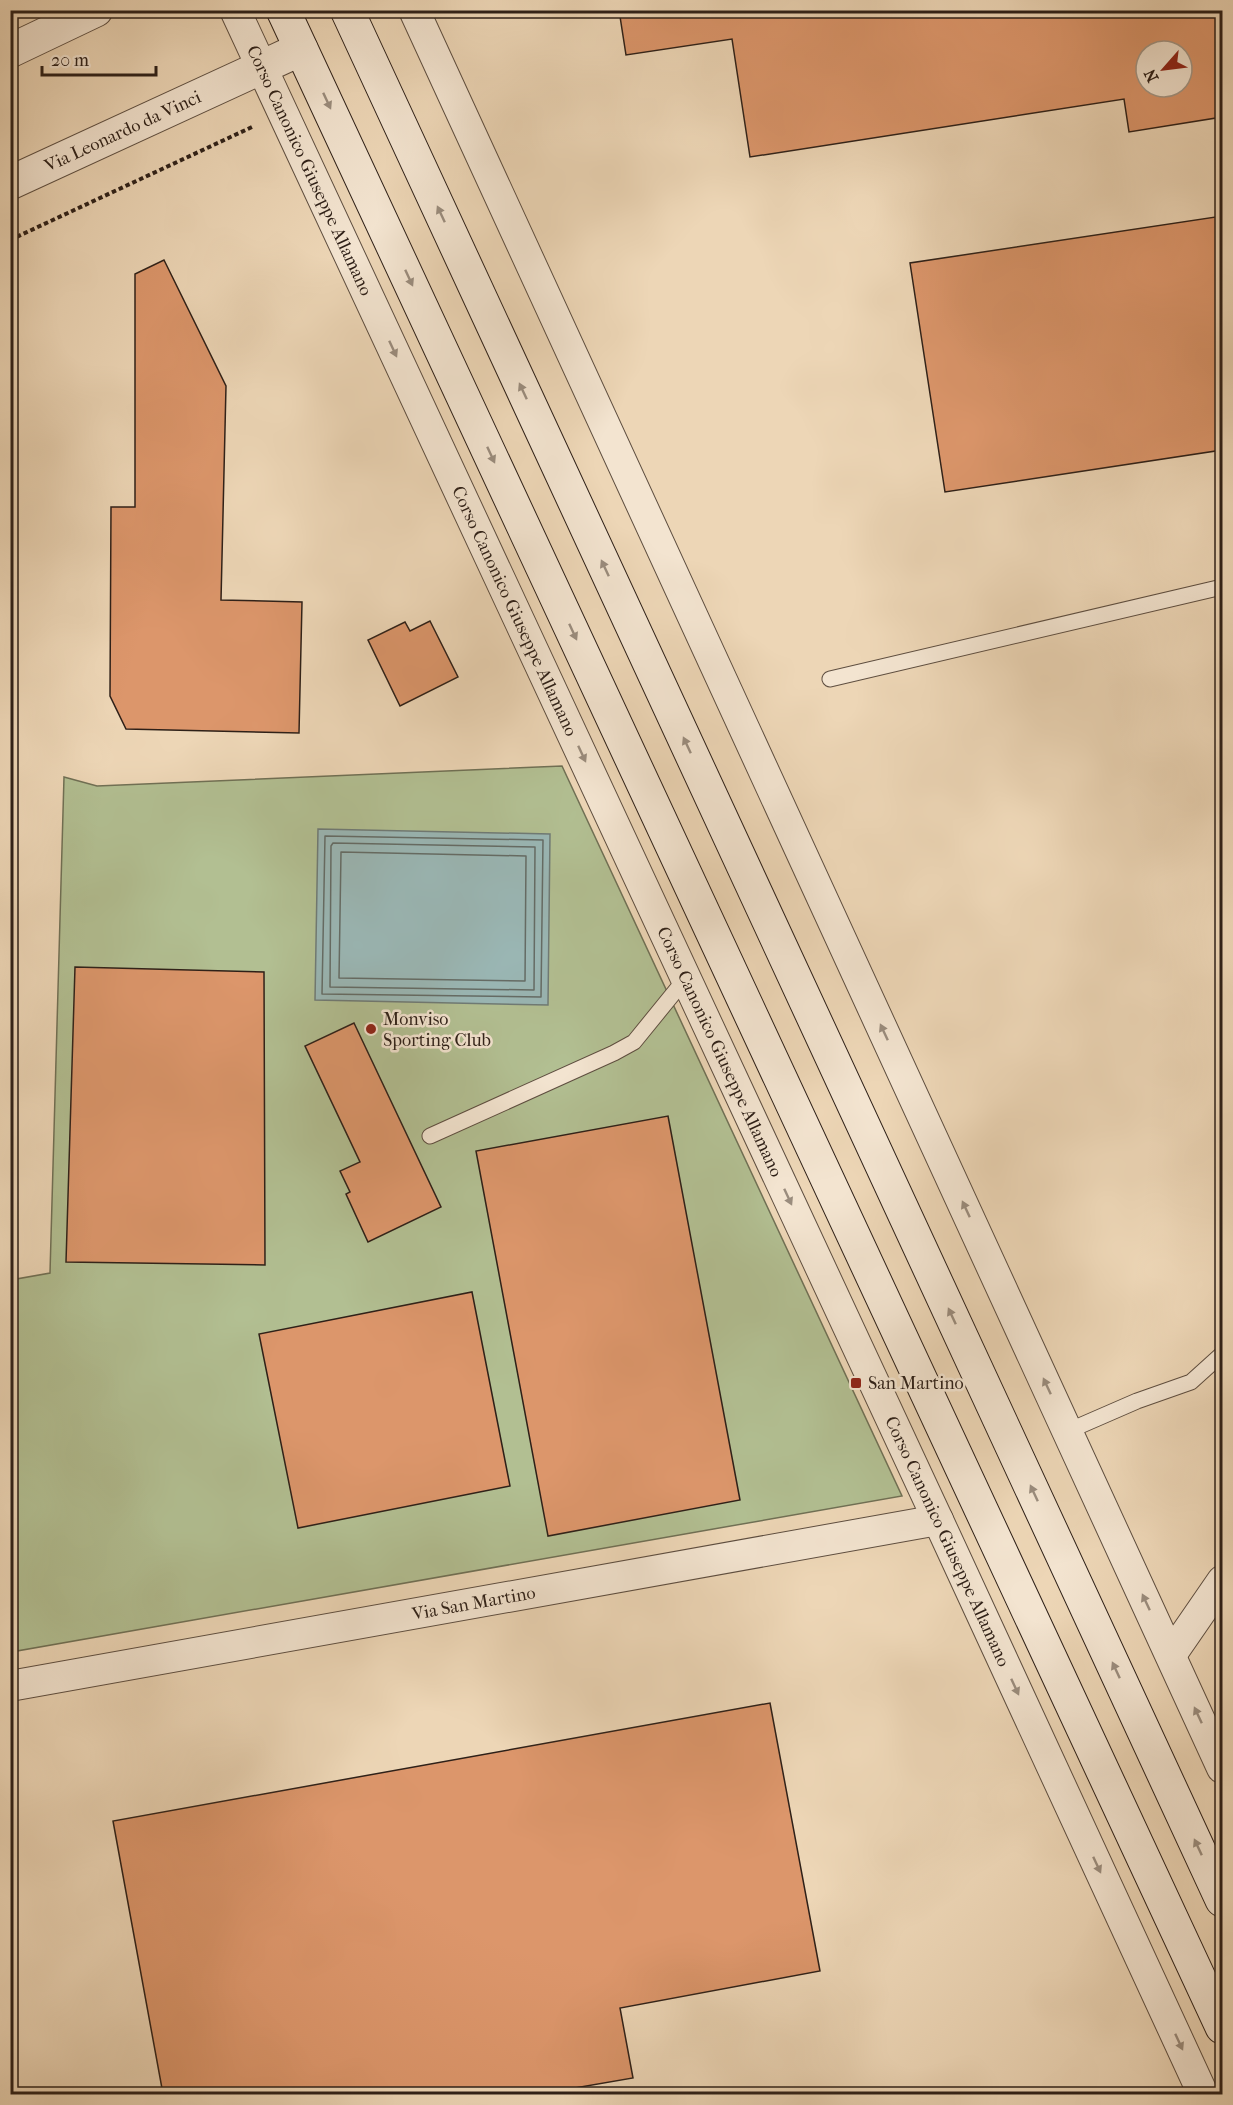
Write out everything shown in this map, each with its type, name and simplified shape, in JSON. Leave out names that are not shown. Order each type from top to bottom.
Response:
[{"type":"main road","points":[[10,51],[96,10]]},
{"type":"main road","points":[[283,10],[1222,2027]]},
{"type":"main road","points":[[347,10],[1222,1900]]},
{"type":"main road","name":"Via Leonardo da Vinci","points":[[10,183],[301,49]]},
{"type":"street","name":"Corso Canonico Giuseppe Allamano","points":[[235,10],[1203,2094]]},
{"type":"street","points":[[414,10],[1222,1768]]},
{"type":"street","name":"Via San Martino","points":[[10,1686],[938,1520]]},
{"type":"street","points":[[1170,1655],[1222,1581]]},
{"type":"lane","points":[[830,679],[1222,587]]},
{"type":"lane","points":[[430,1136],[615,1053],[634,1042],[686,978]]},
{"type":"lane","points":[[1068,1431],[1137,1401],[1191,1382],[1222,1354]]},
{"type":"path","points":[[10,240],[283,113]]},
{"type":"green space","name":"Monviso Sporting Club","points":[[562,766],[902,1496],[11,1652],[11,1280],[50,1273],[64,777],[97,786]]},
{"type":"water","points":[[318,829],[550,834],[548,1005],[315,1000]]},
{"type":"building","points":[[619,10],[1222,10],[1222,117],[1129,132],[1124,99],[750,157],[732,39],[626,55]]},
{"type":"building","points":[[1222,216],[1222,450],[945,492],[910,263]]},
{"type":"building","points":[[164,260],[226,386],[221,600],[302,602],[299,733],[126,729],[110,696],[111,507],[135,507],[135,274]]},
{"type":"building","points":[[430,621],[458,677],[400,706],[368,640],[405,622],[410,631]]},
{"type":"building","points":[[75,967],[264,972],[265,1265],[66,1262]]},
{"type":"building","points":[[354,1023],[441,1207],[368,1242],[346,1194],[350,1192],[340,1171],[360,1162],[305,1046]]},
{"type":"building","points":[[668,1116],[740,1500],[548,1536],[476,1151]]},
{"type":"building","points":[[472,1292],[510,1486],[298,1528],[259,1334]]},
{"type":"building","points":[[770,1703],[820,1971],[620,2008],[633,2078],[540,2094],[163,2094],[113,1821]]},
{"type":"place","name":"Monviso Sporting Club","points":[[371,1029]]},
{"type":"place","name":"San Martino","points":[[856,1383]]}]
